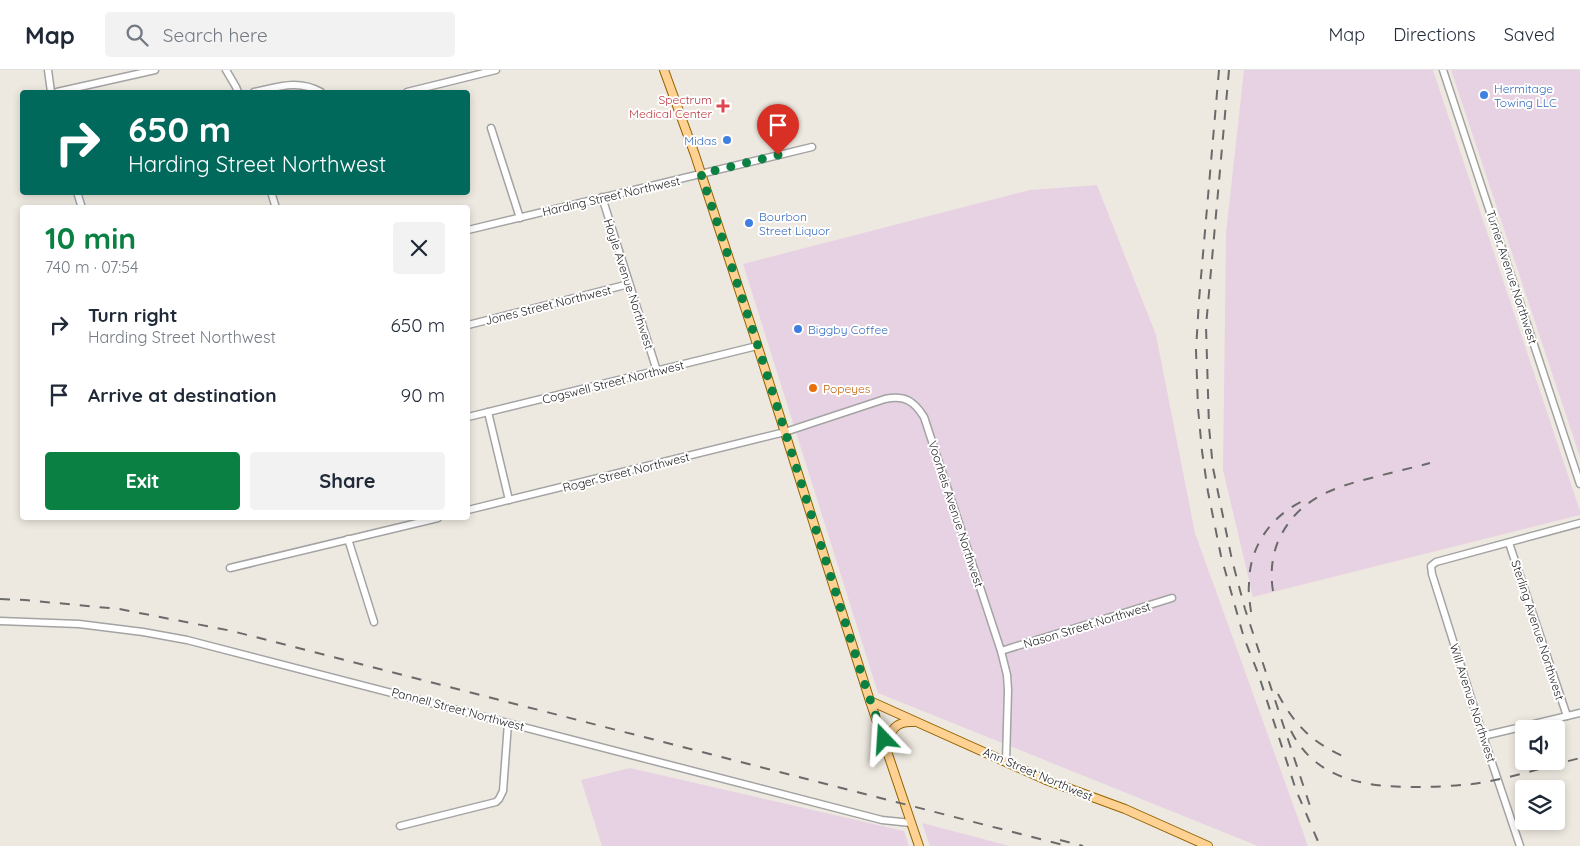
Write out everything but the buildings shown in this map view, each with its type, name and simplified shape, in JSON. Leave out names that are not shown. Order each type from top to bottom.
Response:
[{"type":"main road","points":[[664,70],[758,346],[870,700],[919,846]]},
{"type":"main road","name":"Ann Street Northwest","points":[[870,700],[1006,762],[1125,809],[1208,846]]},
{"type":"main road","points":[[886,748],[890,733],[897,725],[907,722],[920,723]]},
{"type":"street","points":[[48,70],[51,90]]},
{"type":"street","points":[[66,90],[155,70]]},
{"type":"street","points":[[226,70],[237,90]]},
{"type":"street","points":[[415,90],[496,70]]},
{"type":"street","name":"Turner Avenue Northwest","points":[[1443,70],[1580,484]]},
{"type":"street","points":[[263,90],[294,84],[304,84],[317,90]]},
{"type":"street","points":[[491,128],[520,218]]},
{"type":"street","name":"Harding Street Northwest","points":[[470,230],[812,147]]},
{"type":"street","name":"Hoyle Avenue Northwest","points":[[602,197],[657,371]]},
{"type":"street","name":"Jones Street Northwest","points":[[470,324],[630,284]]},
{"type":"street","name":"Cogswell Street Northwest","points":[[470,416],[758,346]]},
{"type":"street","name":"Voorheis Avenue Northwest","points":[[785,432],[897,396],[917,406],[924,417],[1001,651],[1007,675],[1008,690],[1006,762]]},
{"type":"street","points":[[488,412],[509,500]]},
{"type":"street","name":"Roger Street Northwest","points":[[470,510],[785,432]]},
{"type":"street","points":[[230,568],[429,520]]},
{"type":"street","points":[[1509,543],[1580,523]]},
{"type":"street","points":[[348,539],[374,622]]},
{"type":"street","name":"Will Avenue Northwest","points":[[1509,543],[1436,562],[1431,566],[1483,736],[1520,846]]},
{"type":"street","name":"Sterling Avenue Northwest","points":[[1509,543],[1567,716]]},
{"type":"street","name":"Nason Street Northwest","points":[[1001,651],[1172,598]]},
{"type":"street","name":"Pannell Street Northwest","points":[[0,621],[80,624],[187,640],[882,820],[911,823]]},
{"type":"street","points":[[1483,736],[1580,713]]},
{"type":"street","points":[[400,826],[499,800],[503,791],[508,723]]},
{"type":"shaded area","points":[[1244,70],[1433,70],[1580,515],[1253,597],[1223,470],[1226,233]]},
{"type":"shaded area","points":[[1451,70],[1580,70],[1580,457]]},
{"type":"shaded area","points":[[1097,185],[1156,335],[1195,533],[1308,846],[1258,846],[878,693],[743,264],[1030,190]]},
{"type":"shaded area","points":[[630,768],[904,831],[909,846],[602,846],[581,780]]},
{"type":"shaded area","points":[[922,823],[1010,846],[930,846]]},
{"type":"railway","points":[[1219,70],[1196,350],[1202,451],[1221,556],[1244,638],[1258,673],[1296,790],[1320,846]]},
{"type":"railway","points":[[1229,70],[1206,326],[1209,427],[1213,468],[1232,560],[1245,609],[1312,812]]},
{"type":"railway","points":[[1273,591],[1272,564],[1279,539],[1287,525],[1307,504],[1319,496],[1346,485],[1430,463]]},
{"type":"railway","points":[[1251,612],[1250,570],[1258,544],[1273,522],[1294,505],[1307,499]]},
{"type":"railway","points":[[0,599],[119,609],[232,631],[1067,846]]},
{"type":"railway","points":[[1278,694],[1291,716],[1306,733],[1325,747],[1347,758]]},
{"type":"railway","points":[[1291,731],[1301,747],[1328,770],[1360,782],[1396,787],[1451,786],[1486,782],[1580,758]]},
{"type":"railway","points":[[1060,840],[1083,846]]},
{"type":"place","name":"Hermitage Towing LLC","points":[[1484,95]]},
{"type":"place","name":"Spectrum Medical Center","points":[[723,106]]},
{"type":"place","name":"Midas","points":[[727,140]]},
{"type":"place","name":"Bourbon Street Liquor","points":[[749,223]]},
{"type":"place","name":"Biggby Coffee","points":[[798,329]]},
{"type":"place","name":"Popeyes","points":[[813,388]]},
{"type":"route","points":[[778,155],[701,174],[884,739]]}]
